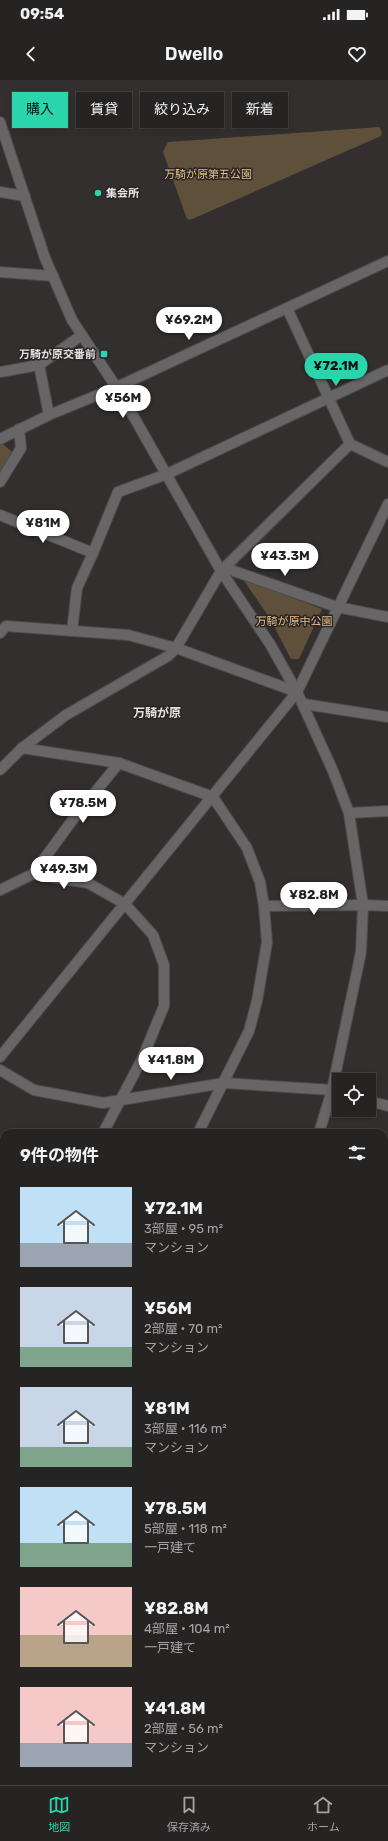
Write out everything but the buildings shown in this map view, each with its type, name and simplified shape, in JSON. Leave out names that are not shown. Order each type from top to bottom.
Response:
[{"type":"street","points":[[0,122],[45,258],[72,320],[116,387],[223,570],[270,644],[304,704],[333,771],[349,813],[363,904],[360,959],[339,1073]]},
{"type":"street","points":[[0,192],[25,196]]},
{"type":"street","points":[[0,439],[49,415],[116,387],[388,261]]},
{"type":"street","points":[[0,272],[53,276]]},
{"type":"street","points":[[287,308],[350,444],[388,462]]},
{"type":"street","points":[[0,372],[39,365],[82,335]]},
{"type":"street","points":[[39,365],[49,415]]},
{"type":"street","points":[[72,631],[77,588],[94,553],[118,492],[167,474],[388,370]]},
{"type":"street","points":[[0,482],[21,448],[19,429]]},
{"type":"street","points":[[0,770],[22,748],[66,715],[168,656],[176,648],[223,570],[350,444]]},
{"type":"street","points":[[0,1057],[297,692],[388,504]]},
{"type":"street","points":[[0,515],[94,553]]},
{"type":"street","points":[[223,570],[337,608],[388,617]]},
{"type":"street","points":[[0,633],[6,626],[128,635],[176,648],[297,692]]},
{"type":"street","points":[[304,704],[388,717]]},
{"type":"street","points":[[22,748],[119,763],[213,797],[247,848],[260,882],[264,906],[266,942],[257,1001],[249,1031],[200,1129]]},
{"type":"street","points":[[0,890],[33,874],[74,818],[119,763]]},
{"type":"street","points":[[349,813],[388,811]]},
{"type":"street","points":[[33,874],[88,884],[125,904],[153,935],[164,965],[164,1006],[142,1059],[104,1129]]},
{"type":"street","points":[[264,906],[363,904],[388,906]]},
{"type":"street","points":[[0,1070],[34,1090],[103,1103],[224,1083],[332,1091]]},
{"type":"street","points":[[321,1129],[332,1101]]},
{"type":"street","points":[[376,1103],[388,1106]]},
{"type":"green space","name":"万騎が原第五公園","points":[[379,127],[382,132],[381,136],[190,220],[187,219],[163,152],[168,142]]},
{"type":"green space","points":[[3,444],[12,452],[0,473],[0,445]]},
{"type":"green space","name":"万騎が原中公園","points":[[242,578],[322,609],[299,659],[291,659],[269,617]]},
{"type":"place","name":"集会所","points":[[98,193]]},
{"type":"place","name":"万騎が原交番前","points":[[104,354]]},
{"type":"district","name":"万騎が原","points":[[157,713]]}]
